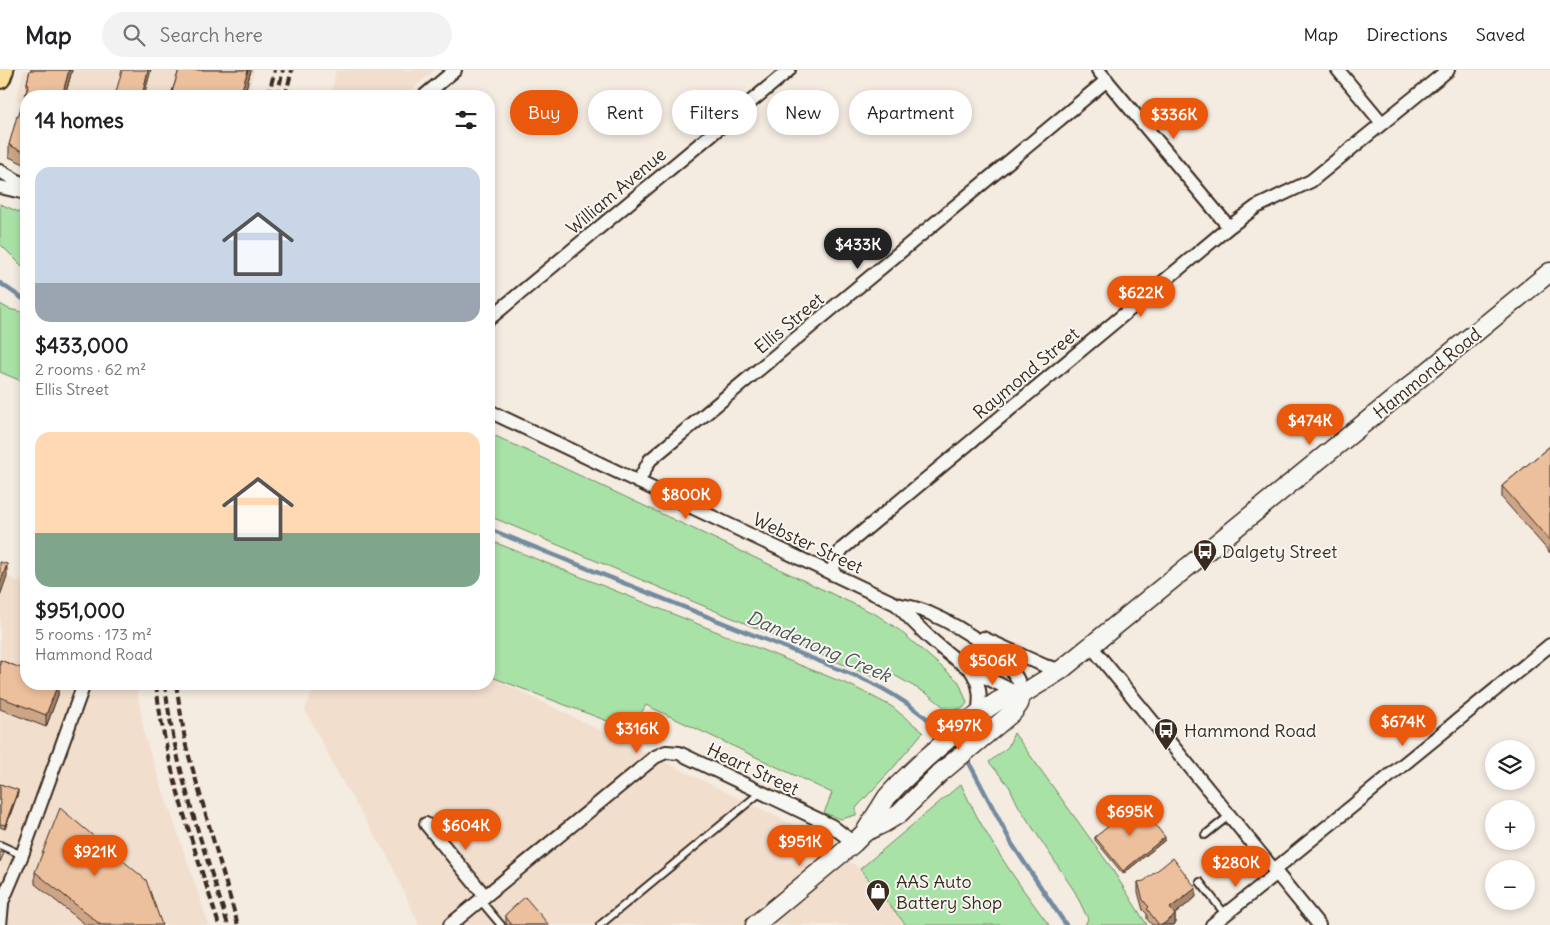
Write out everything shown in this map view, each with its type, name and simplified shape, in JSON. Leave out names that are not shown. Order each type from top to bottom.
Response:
[{"type":"highway","points":[[0,78],[2,70]]},
{"type":"main road","name":"Hammond Road","points":[[860,838],[887,797],[904,778],[976,716],[1003,698],[1021,695],[1061,670],[1550,272]]},
{"type":"main road","name":"Hammond Road","points":[[755,925],[860,838],[898,814],[939,774],[1013,712],[1019,704],[1021,695]]},
{"type":"street","points":[[431,90],[455,70]]},
{"type":"street","name":"William Avenue","points":[[495,314],[789,70]]},
{"type":"street","points":[[1098,70],[1229,227]]},
{"type":"street","points":[[1338,70],[1382,123]]},
{"type":"street","name":"Raymond Street","points":[[832,574],[835,561],[842,549],[1229,227],[1256,207],[1311,181],[1448,70]]},
{"type":"street","name":"Ellis Street","points":[[638,482],[650,460],[1107,80]]},
{"type":"street","points":[[0,171],[20,183]]},
{"type":"street","points":[[0,187],[20,192]]},
{"type":"street","name":"Webster Street","points":[[495,415],[896,604],[929,612],[964,631],[1045,666],[1061,670]]},
{"type":"street","name":"Webster Street","points":[[896,604],[917,626],[948,653],[968,667],[1021,695]]},
{"type":"street","name":"Webster Street","points":[[964,631],[1002,659],[1019,683],[1021,695]]},
{"type":"street","points":[[1091,646],[1319,925]]},
{"type":"street","points":[[1212,925],[1550,646]]},
{"type":"street","name":"Webster Street","points":[[968,667],[980,690],[976,716]]},
{"type":"street","points":[[0,925],[1,906],[22,855],[82,690]]},
{"type":"street","name":"Heart Street","points":[[450,925],[660,754],[669,752],[679,753],[860,838]]},
{"type":"street","points":[[426,824],[483,898]]},
{"type":"lane","points":[[600,925],[761,792]]},
{"type":"lane","points":[[1205,835],[1230,815]]},
{"type":"lane","points":[[0,845],[22,855]]},
{"type":"lane","points":[[1200,882],[1226,914]]},
{"type":"lane","points":[[483,898],[501,925]]},
{"type":"shaded area","points":[[24,70],[254,70],[249,90],[20,90],[20,101],[16,100]]},
{"type":"shaded area","points":[[336,70],[435,70],[411,90],[332,90]]},
{"type":"shaded area","points":[[0,574],[20,582],[20,690],[137,690],[145,738],[209,925],[0,925]]},
{"type":"shaded area","points":[[495,679],[814,835],[860,869],[906,925],[419,925],[389,859],[339,776],[305,709],[313,690],[495,690]]},
{"type":"green space","points":[[0,204],[20,212],[20,264],[0,244]]},
{"type":"green space","points":[[0,304],[20,312],[20,380],[0,372]]},
{"type":"green space","points":[[495,436],[877,615],[899,630],[959,682],[967,703],[963,708],[949,711],[929,695],[885,670],[878,679],[495,519]]},
{"type":"green space","points":[[495,542],[852,686],[891,706],[923,732],[856,808],[856,815],[841,819],[824,813],[832,793],[646,705],[631,730],[495,678]]},
{"type":"green space","points":[[1014,733],[1110,866],[1147,925],[1085,925],[1088,919],[1075,892],[1019,807],[1009,786],[989,762],[1008,747]]},
{"type":"green space","points":[[961,784],[979,821],[1001,857],[1049,925],[906,925],[860,869]]},
{"type":"building","points":[[30,70],[69,70],[64,90],[27,90],[29,84],[27,83]]},
{"type":"building","points":[[122,70],[148,70],[143,90],[117,90]]},
{"type":"building","points":[[179,70],[248,70],[242,90],[173,90]]},
{"type":"building","points":[[20,111],[20,150],[9,145]]},
{"type":"building","points":[[1550,446],[1550,541],[1502,486]]},
{"type":"building","points":[[0,562],[7,564],[0,584]]},
{"type":"building","points":[[0,660],[20,668],[20,690],[56,690],[46,715],[0,697]]},
{"type":"building","points":[[0,784],[18,790],[5,825],[0,824]]},
{"type":"building","points":[[1138,803],[1165,837],[1123,871],[1095,837]]},
{"type":"building","points":[[60,808],[146,880],[162,925],[101,925],[35,872]]},
{"type":"building","points":[[0,852],[4,853],[0,862]]},
{"type":"building","points":[[1173,858],[1196,888],[1170,908],[1175,915],[1162,925],[1159,925],[1147,909],[1149,907],[1143,900],[1138,882],[1144,881]]},
{"type":"building","points":[[525,897],[549,925],[512,925],[506,914]]},
{"type":"waterway","name":"Dandenong Creek","points":[[0,283],[20,297]]},
{"type":"waterway","name":"Dandenong Creek","points":[[495,531],[861,678],[884,689],[906,703],[946,735]]},
{"type":"waterway","name":"Dandenong Creek","points":[[966,757],[1012,844],[1066,925]]},
{"type":"railway","points":[[270,90],[275,70]]},
{"type":"railway","points":[[278,90],[283,70]]},
{"type":"railway","points":[[287,90],[292,70]]},
{"type":"railway","points":[[157,690],[160,715],[173,775],[190,836],[219,925]]},
{"type":"railway","points":[[166,690],[182,776],[228,925]]},
{"type":"railway","points":[[177,690],[186,746],[238,925]]},
{"type":"place","name":"Dalgety Street","points":[[1205,572]]},
{"type":"place","name":"Hammond Road","points":[[1166,751]]},
{"type":"place","name":"AAS Auto Battery Shop","points":[[878,912]]}]
